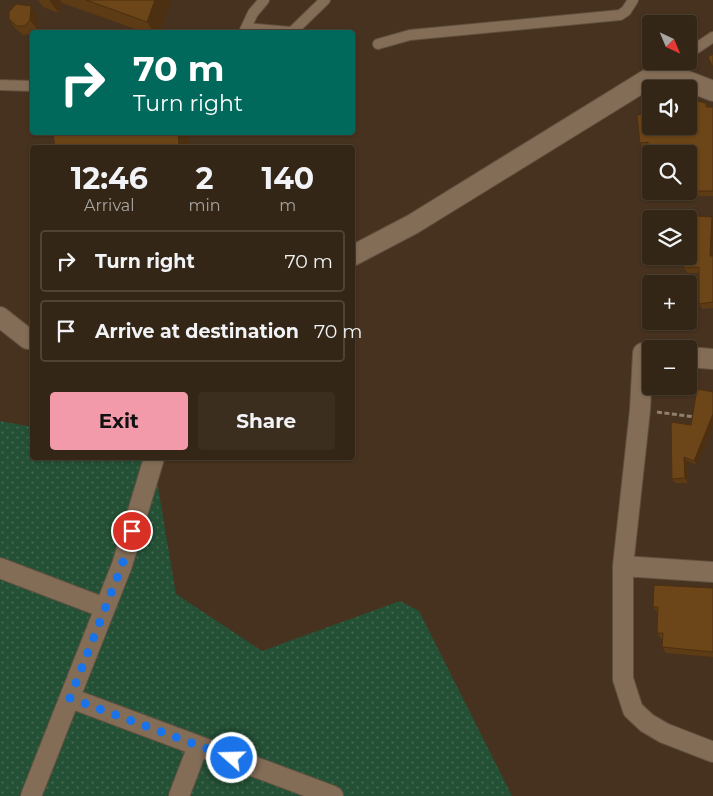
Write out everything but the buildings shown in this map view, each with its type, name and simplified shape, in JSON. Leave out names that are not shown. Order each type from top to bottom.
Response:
[{"type":"street","points":[[355,254],[413,224],[662,70]]},
{"type":"street","points":[[675,70],[713,91]]},
{"type":"street","points":[[0,317],[30,339]]},
{"type":"street","points":[[697,358],[713,359]]},
{"type":"street","points":[[642,372],[640,410],[622,566],[623,679],[633,710],[647,723],[664,733],[713,752]]},
{"type":"street","points":[[31,796],[122,565],[153,460]]},
{"type":"street","points":[[622,566],[713,572]]},
{"type":"street","points":[[0,568],[105,608]]},
{"type":"street","points":[[70,698],[333,796]]},
{"type":"street","points":[[179,796],[198,746]]},
{"type":"lane","points":[[253,13],[254,0]]},
{"type":"lane","points":[[245,30],[253,13],[264,0]]},
{"type":"lane","points":[[293,30],[325,0]]},
{"type":"lane","points":[[378,44],[410,35],[620,14],[626,11],[633,0]]},
{"type":"lane","points":[[698,47],[713,37]]},
{"type":"lane","points":[[0,86],[30,86]]},
{"type":"path","points":[[640,410],[704,418]]},
{"type":"green space","points":[[0,421],[30,427],[30,460],[153,460],[176,594],[262,651],[400,601],[419,611],[512,796],[0,796]]},
{"type":"route","points":[[132,531],[122,565],[70,698],[232,758]]}]
